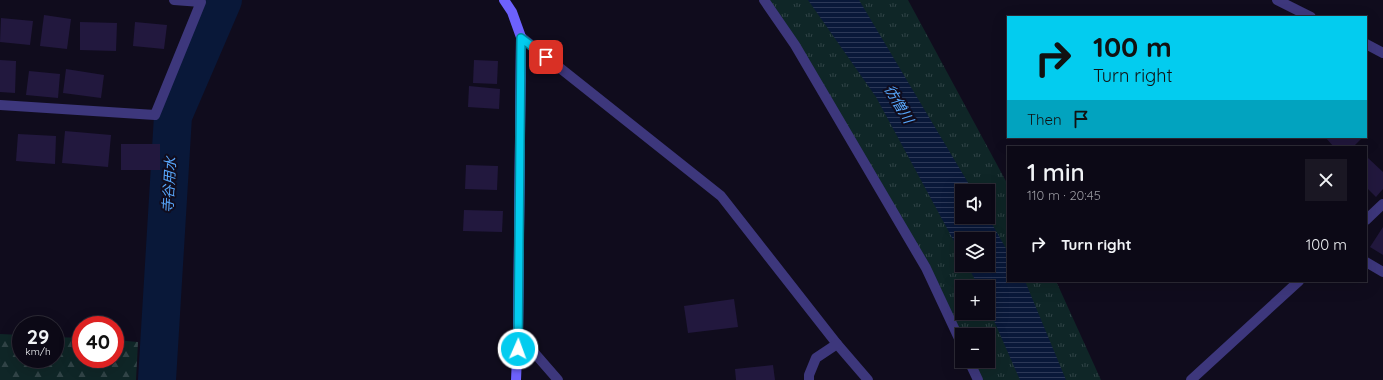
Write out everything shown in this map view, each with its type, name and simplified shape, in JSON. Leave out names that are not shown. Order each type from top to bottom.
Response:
[{"type":"street","points":[[0,105],[155,115],[201,2],[174,0]]},
{"type":"street","points":[[504,0],[512,12],[521,38],[518,334],[516,380]]},
{"type":"street","points":[[764,0],[795,45],[926,268],[955,330]]},
{"type":"street","points":[[1277,0],[1309,16]]},
{"type":"street","points":[[521,38],[721,196],[837,344],[868,380]]},
{"type":"street","points":[[1367,45],[1383,53]]},
{"type":"street","points":[[1367,219],[1383,204]]},
{"type":"street","points":[[1367,263],[1383,272]]},
{"type":"street","points":[[1191,380],[1298,282]]},
{"type":"street","points":[[518,334],[558,380]]},
{"type":"street","points":[[809,380],[809,375],[816,358],[837,344]]},
{"type":"street","points":[[972,368],[978,380]]},
{"type":"green space","points":[[764,0],[908,0],[1007,183],[1007,282],[1056,282],[1101,380],[978,380],[972,368],[995,368],[995,328],[958,328]]},
{"type":"green space","points":[[0,334],[12,335],[12,368],[64,368],[64,337],[72,338],[72,368],[124,368],[124,341],[138,342],[136,380],[0,380]]},
{"type":"water","name":"彷僧川","points":[[808,0],[859,0],[969,184],[955,184],[955,224],[992,224],[1007,250],[1007,282],[1025,282],[1066,380],[1020,380],[994,320],[995,320],[995,280],[975,280],[971,272],[995,272],[995,232],[955,232],[955,243],[876,97]]},
{"type":"building","points":[[44,15],[71,19],[67,49],[40,46]]},
{"type":"building","points":[[1,18],[33,21],[30,45],[0,42]]},
{"type":"building","points":[[80,22],[117,23],[116,51],[80,50]]},
{"type":"building","points":[[135,22],[167,25],[164,49],[133,46]]},
{"type":"building","points":[[0,60],[16,61],[15,93],[0,92]]},
{"type":"building","points":[[474,60],[498,61],[497,84],[473,83]]},
{"type":"building","points":[[66,69],[104,75],[101,98],[63,93]]},
{"type":"building","points":[[29,71],[60,74],[58,98],[26,95]]},
{"type":"building","points":[[469,86],[500,89],[499,109],[468,107]]},
{"type":"building","points":[[65,131],[111,135],[108,167],[62,163]]},
{"type":"building","points":[[18,134],[56,136],[55,164],[16,161]]},
{"type":"building","points":[[1326,138],[1362,138],[1354,146],[1333,146]]},
{"type":"building","points":[[121,144],[160,144],[160,170],[121,170]]},
{"type":"building","points":[[1368,158],[1383,172],[1383,189],[1376,197],[1367,188]]},
{"type":"building","points":[[466,165],[498,166],[497,190],[465,189]]},
{"type":"building","points":[[464,210],[503,211],[502,232],[463,231]]},
{"type":"building","points":[[1383,227],[1383,255],[1370,247]]},
{"type":"building","points":[[734,299],[738,327],[688,333],[684,306]]},
{"type":"building","points":[[773,365],[775,380],[736,380],[735,369]]},
{"type":"waterway","name":"寺谷用水","points":[[157,380],[173,116],[223,0]]},
{"type":"route","points":[[518,349],[521,38],[546,57]]}]
